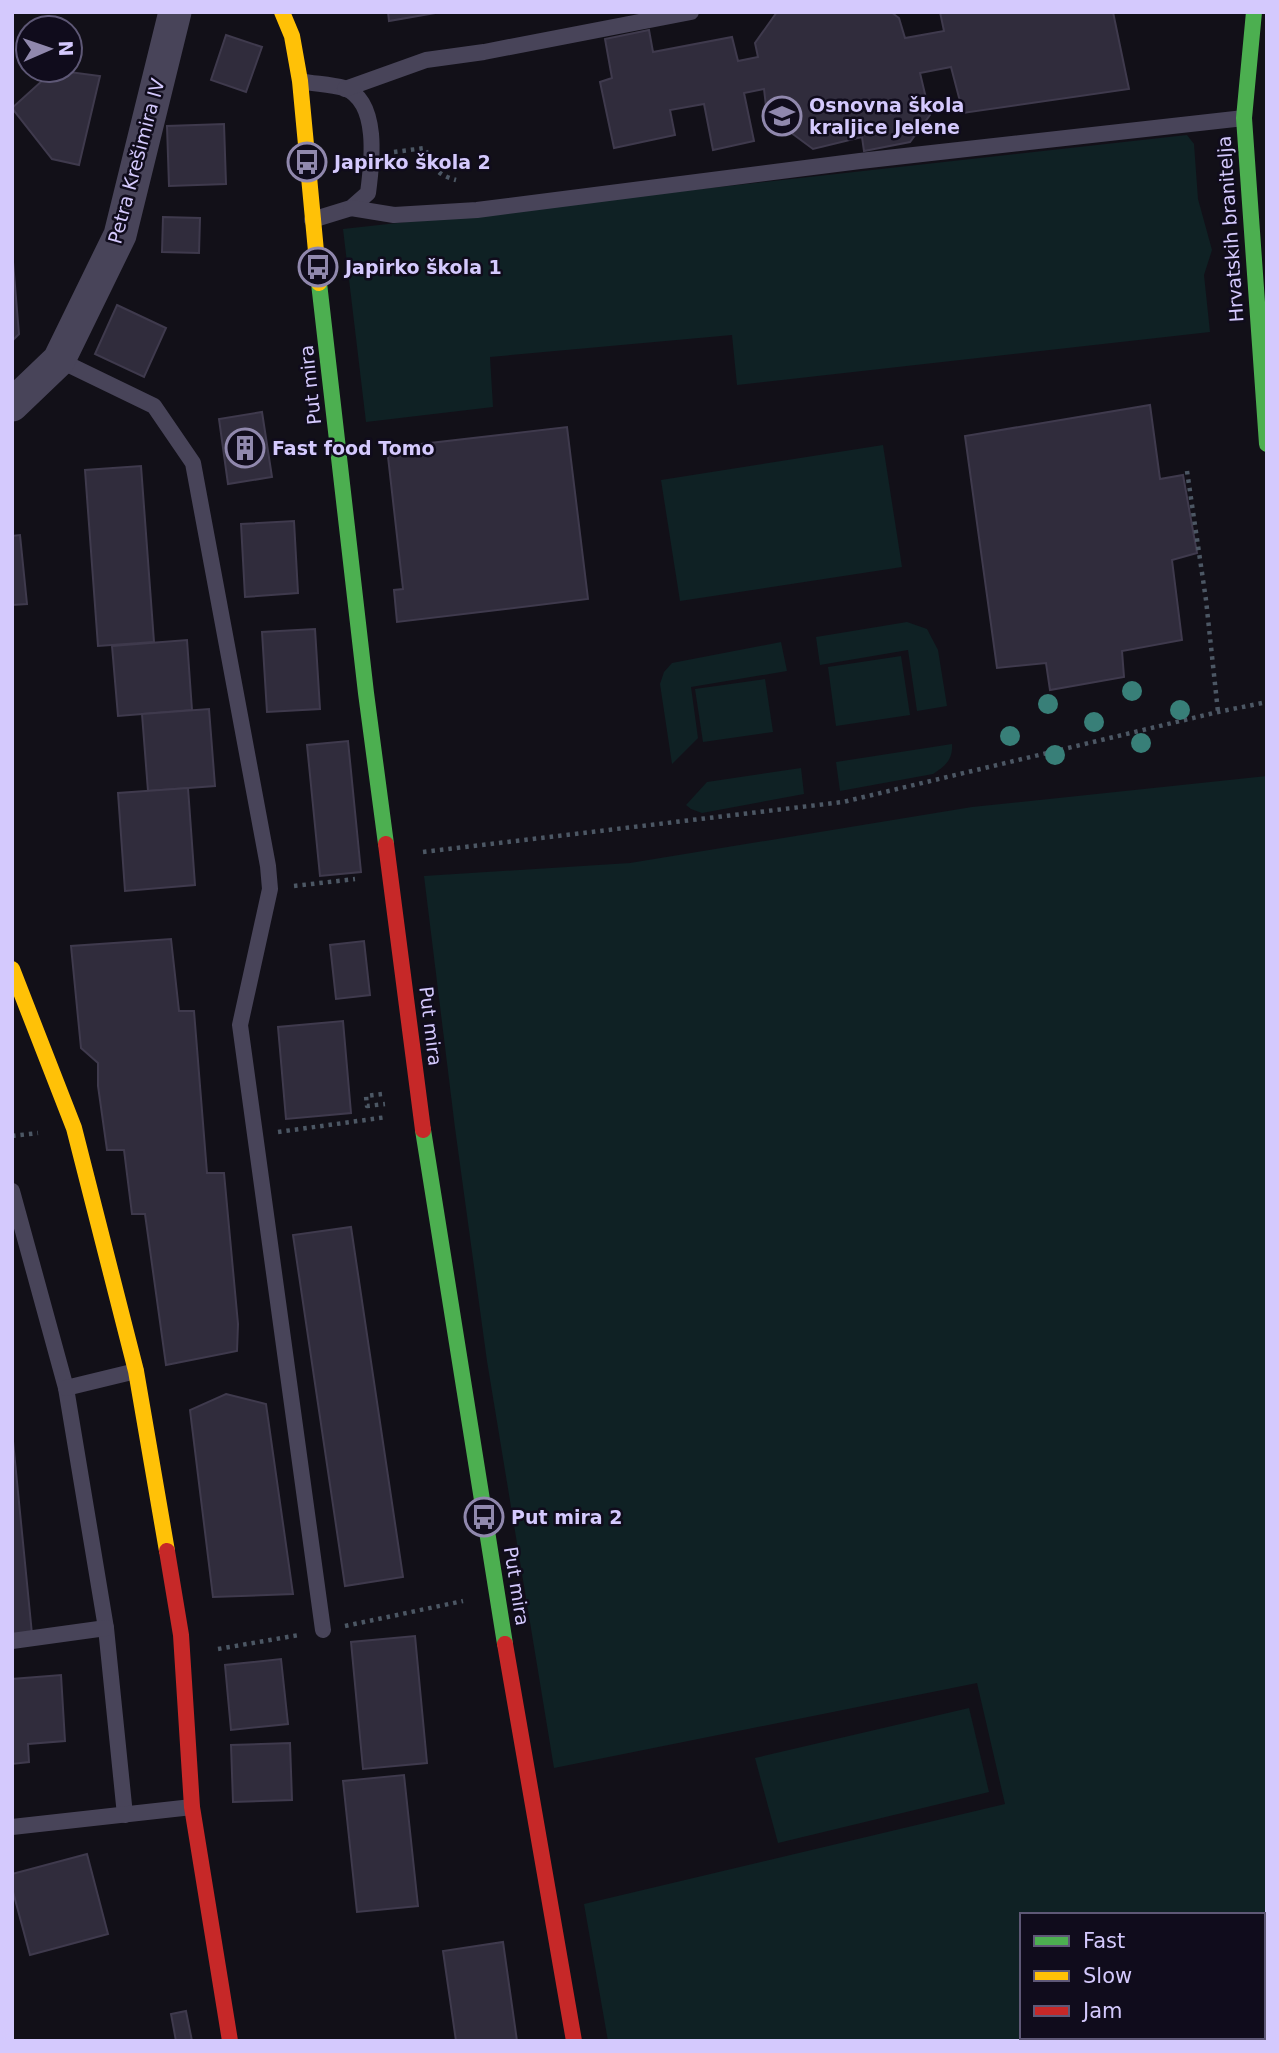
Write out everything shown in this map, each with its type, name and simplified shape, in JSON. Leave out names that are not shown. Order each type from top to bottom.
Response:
[{"type":"street","name":"Petra Krešimira IV","points":[[12,405],[59,360],[120,235],[175,12]]},
{"type":"street","name":"Put mira","points":[[282,12],[292,36],[300,81],[312,220],[366,693],[425,1145],[497,1594],[574,2041]]},
{"type":"street","name":"Hrvatskih branitelja","points":[[1254,12],[1244,118],[1267,444]]},
{"type":"street","points":[[12,969],[74,1128],[136,1371],[181,1635],[192,1807],[230,2041]]},
{"type":"lane","points":[[345,89],[426,60],[512,47],[691,12]]},
{"type":"lane","points":[[300,81],[345,89],[361,100],[367,113],[372,154],[368,193],[351,208],[312,220]]},
{"type":"lane","points":[[351,208],[394,215],[477,210],[846,163],[1244,118]]},
{"type":"lane","points":[[59,360],[154,406],[192,463],[268,866],[270,890],[240,1025],[323,1630]]},
{"type":"lane","points":[[12,1191],[66,1388],[106,1628],[125,1815]]},
{"type":"lane","points":[[66,1388],[136,1371]]},
{"type":"lane","points":[[12,1641],[106,1628]]},
{"type":"lane","points":[[12,1826],[192,1807]]},
{"type":"path","points":[[386,153],[425,148],[433,167],[442,176],[456,180]]},
{"type":"path","points":[[1187,471],[1206,600],[1218,712]]},
{"type":"path","points":[[388,856],[843,802],[1267,702]]},
{"type":"path","points":[[270,890],[390,874]]},
{"type":"path","points":[[388,1103],[367,1106],[366,1096],[418,1089]]},
{"type":"path","points":[[256,1135],[390,1116]]},
{"type":"path","points":[[254,1644],[497,1594]]},
{"type":"shaded area","points":[[1187,135],[1194,144],[1198,199],[1212,250],[1204,275],[1210,332],[737,385],[732,335],[490,357],[493,407],[366,422],[343,229]]},
{"type":"shaded area","points":[[883,445],[902,567],[680,601],[661,480]]},
{"type":"shaded area","points":[[907,622],[927,629],[938,650],[947,706],[917,711],[908,650],[820,665],[816,637]]},
{"type":"shaded area","points":[[781,642],[787,671],[691,687],[698,738],[672,764],[660,684],[664,672],[672,663]]},
{"type":"shaded area","points":[[901,656],[910,715],[836,726],[828,667]]},
{"type":"shaded area","points":[[765,679],[773,732],[703,742],[695,689]]},
{"type":"shaded area","points":[[952,744],[947,762],[933,774],[840,791],[836,762]]},
{"type":"shaded area","points":[[801,768],[804,794],[702,813],[686,805],[707,782]]},
{"type":"shaded area","points":[[1267,776],[1267,2041],[608,2041],[584,1904],[1005,1804],[977,1683],[554,1768],[487,1361],[424,876],[630,863],[972,807]]},
{"type":"shaded area","points":[[969,1708],[989,1792],[778,1843],[755,1758]]},
{"type":"building","points":[[388,12],[441,12],[389,21]]},
{"type":"building","points":[[777,12],[891,12],[899,18],[905,38],[944,31],[940,12],[1113,12],[1129,89],[963,113],[951,67],[920,73],[930,115],[910,142],[864,151],[862,137],[813,149],[767,115],[764,89],[744,93],[754,141],[713,150],[704,104],[670,110],[675,135],[614,148],[600,82],[612,78],[605,39],[649,30],[653,52],[732,37],[738,61],[758,57],[755,43]]},
{"type":"building","points":[[226,35],[262,47],[246,92],[211,80]]},
{"type":"building","points":[[84,74],[100,76],[79,165],[52,159],[12,108],[39,84],[84,84]]},
{"type":"building","points":[[224,124],[226,184],[169,186],[167,126]]},
{"type":"building","points":[[163,217],[200,218],[199,253],[162,252]]},
{"type":"building","points":[[12,250],[19,334],[12,341]]},
{"type":"building","points":[[117,305],[166,328],[144,377],[95,354]]},
{"type":"building","points":[[1150,405],[1160,479],[1183,475],[1197,553],[1172,560],[1182,640],[1122,651],[1124,677],[1050,690],[1046,663],[997,668],[965,436]]},
{"type":"building","name":"Fast food Tomo","points":[[262,412],[272,477],[228,484],[219,419]]},
{"type":"building","points":[[567,427],[588,599],[397,622],[394,590],[403,589],[387,448]]},
{"type":"building","points":[[141,466],[154,642],[98,646],[85,470]]},
{"type":"building","points":[[294,521],[298,593],[245,597],[241,524]]},
{"type":"building","points":[[20,535],[27,604],[12,605],[12,536]]},
{"type":"building","points":[[315,629],[320,709],[267,712],[262,632]]},
{"type":"building","points":[[187,640],[192,710],[118,716],[112,646]]},
{"type":"building","points":[[209,709],[215,786],[148,791],[142,714]]},
{"type":"building","points":[[348,741],[361,872],[320,876],[307,745]]},
{"type":"building","points":[[188,788],[195,885],[125,891],[118,793]]},
{"type":"building","points":[[171,939],[179,1011],[194,1011],[207,1173],[224,1173],[238,1324],[237,1351],[166,1365],[145,1214],[132,1214],[124,1150],[107,1150],[98,1086],[98,1063],[81,1048],[71,946]]},
{"type":"building","points":[[364,941],[370,995],[336,999],[330,945]]},
{"type":"building","points":[[343,1021],[351,1113],[286,1119],[278,1027]]},
{"type":"building","points":[[351,1227],[403,1577],[345,1586],[293,1235]]},
{"type":"building","points":[[226,1394],[266,1404],[293,1594],[213,1597],[190,1410]]},
{"type":"building","points":[[12,1431],[32,1634],[12,1636]]},
{"type":"building","points":[[415,1636],[427,1763],[363,1769],[351,1642]]},
{"type":"building","points":[[281,1659],[288,1724],[231,1730],[225,1665]]},
{"type":"building","points":[[61,1675],[65,1741],[28,1744],[29,1762],[12,1764],[12,1679]]},
{"type":"building","points":[[290,1743],[292,1800],[233,1802],[231,1745]]},
{"type":"building","points":[[404,1775],[418,1906],[357,1912],[343,1781]]},
{"type":"building","points":[[87,1854],[108,1934],[30,1955],[12,1888],[12,1874]]},
{"type":"building","points":[[503,1942],[517,2041],[456,2041],[443,1951]]},
{"type":"building","points":[[186,2011],[192,2041],[176,2041],[171,2014]]},
{"type":"traffic: fast","points":[[1254,12],[1244,118],[1267,444]]},
{"type":"traffic: fast","points":[[319,283],[386,844]]},
{"type":"traffic: fast","points":[[423,1130],[505,1644]]},
{"type":"traffic: slow","points":[[282,12],[292,36],[300,81],[319,283]]},
{"type":"traffic: slow","points":[[12,969],[74,1128],[136,1371],[167,1551]]},
{"type":"traffic: jam","points":[[386,844],[423,1130]]},
{"type":"traffic: jam","points":[[167,1551],[181,1635],[192,1807],[230,2041]]},
{"type":"traffic: jam","points":[[505,1644],[574,2041]]},
{"type":"place","name":"Osnovna škola kraljice Jelene","points":[[782,116]]},
{"type":"place","name":"Japirko škola 2","points":[[307,162]]},
{"type":"place","name":"Japirko škola 1","points":[[318,267]]},
{"type":"place","name":"Fast food Tomo","points":[[245,448]]},
{"type":"place","name":"Put mira 2","points":[[484,1517]]}]
